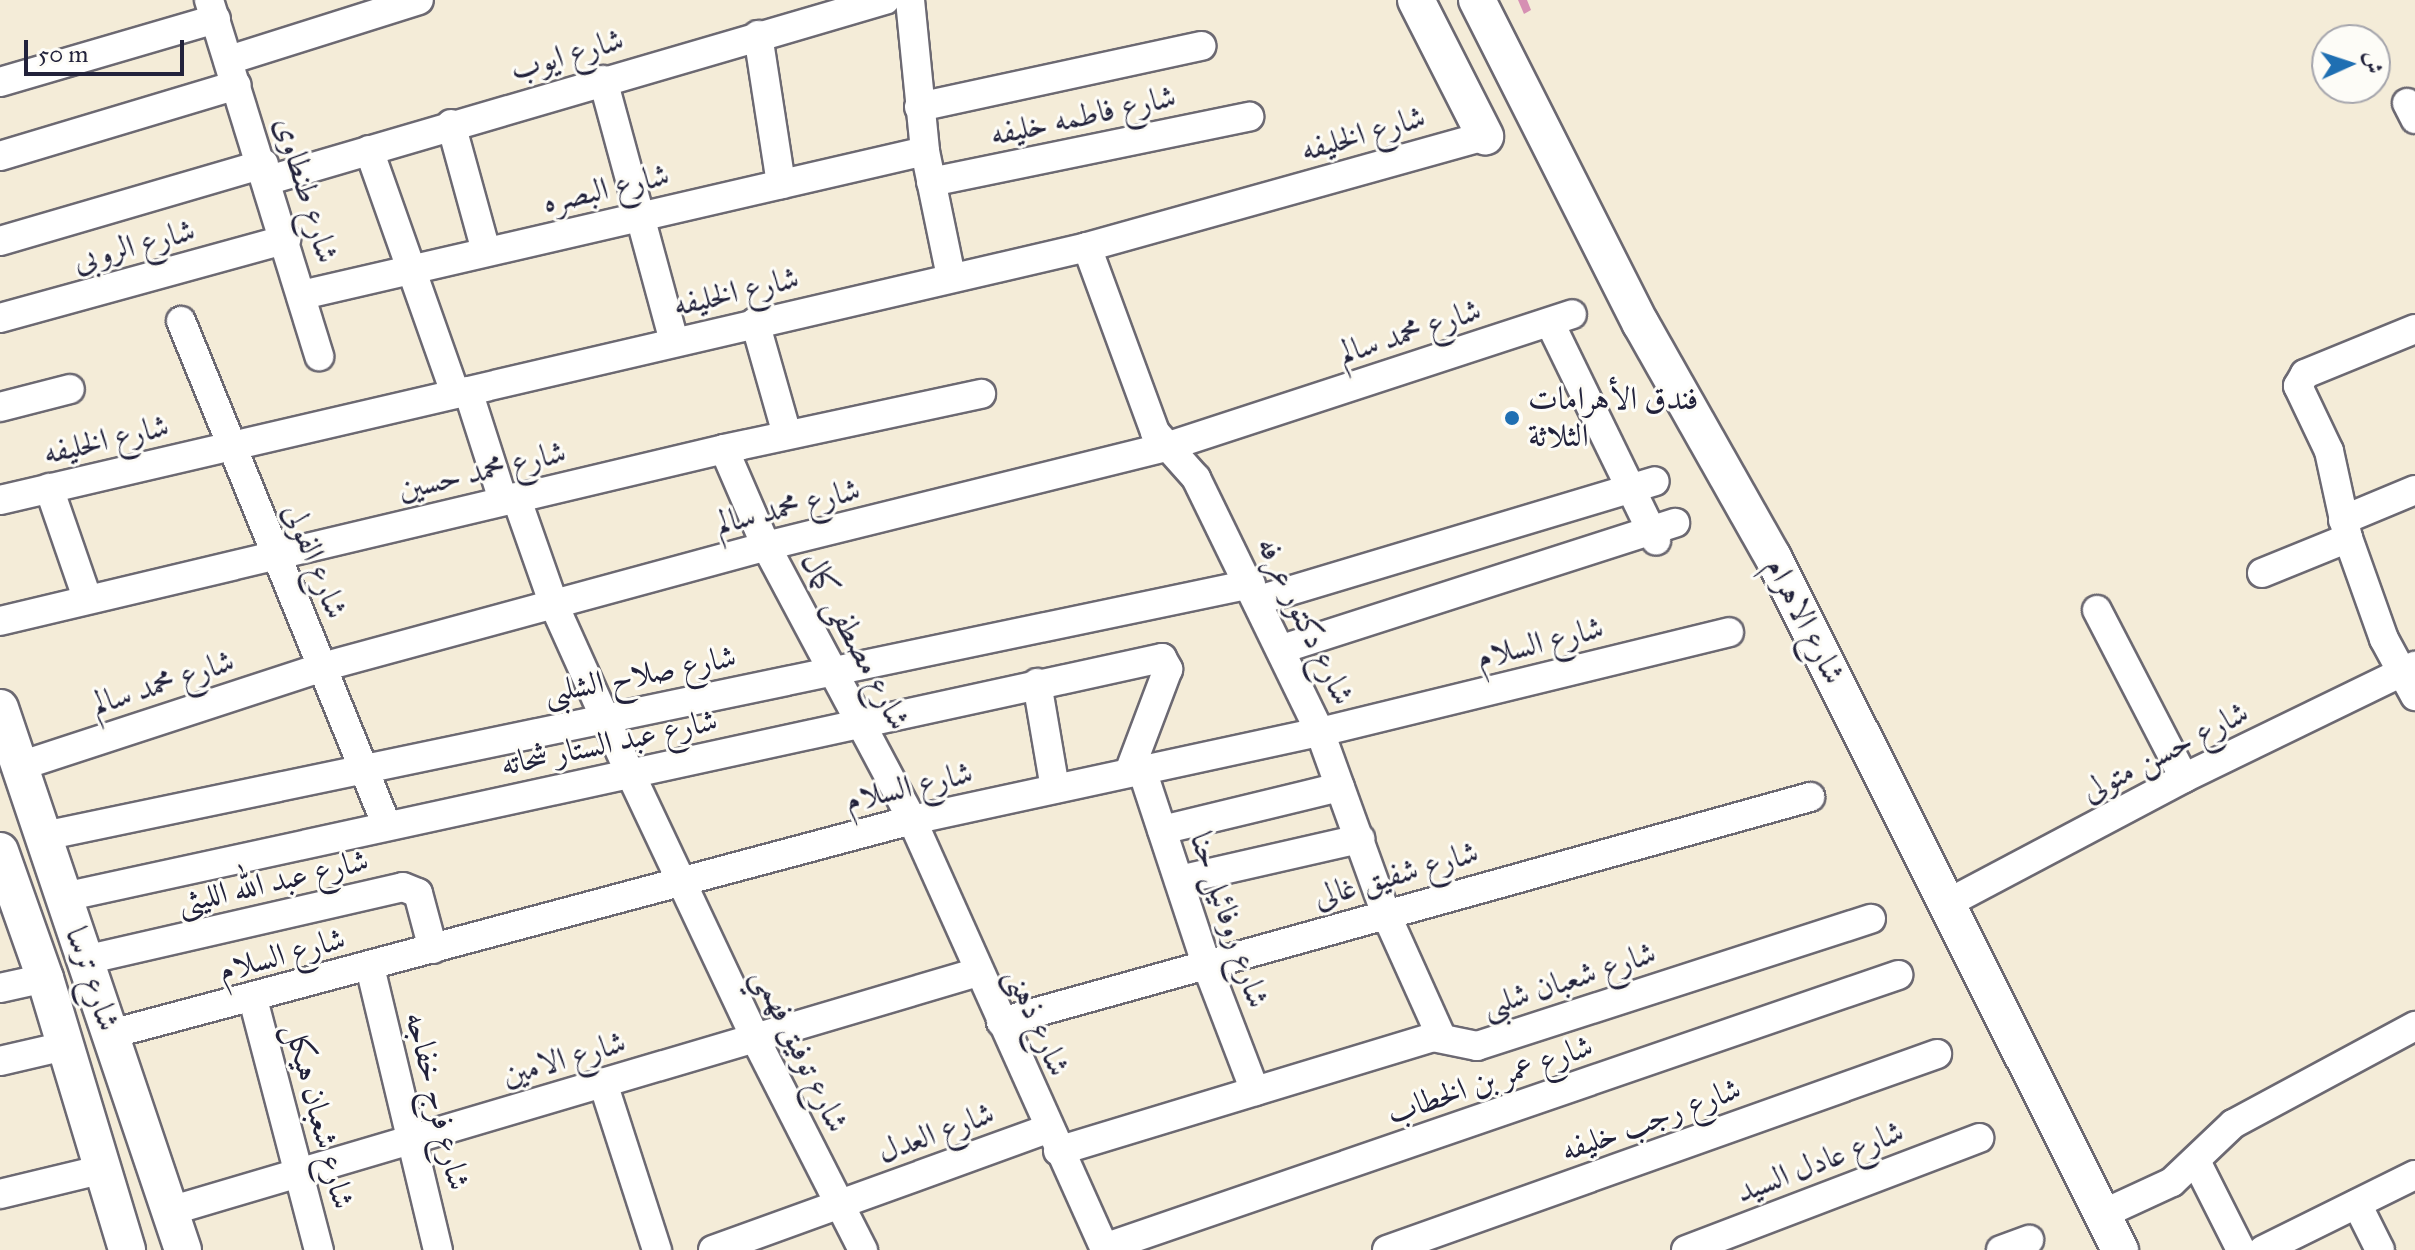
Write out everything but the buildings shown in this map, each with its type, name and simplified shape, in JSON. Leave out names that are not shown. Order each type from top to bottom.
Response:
[{"type":"main road","points":[[1416,0],[1485,136]]},
{"type":"main road","name":"شارع الاهرام","points":[[1477,0],[1641,324],[1773,557],[2105,1213],[2120,1250]]},
{"type":"main road","name":"شارع ترسا","points":[[1,713],[183,1250]]},
{"type":"main road","name":"شارع ترسا","points":[[0,851],[9,897],[45,978],[127,1250]]},
{"type":"street","points":[[0,156],[233,72],[368,8],[419,0]]},
{"type":"street","name":"شارع ايوب","points":[[0,241],[266,172],[369,150],[885,0]]},
{"type":"street","points":[[910,0],[925,151],[951,276]]},
{"type":"street","points":[[0,82],[212,10]]},
{"type":"street","name":"شارع طنطاوى","points":[[212,10],[266,172],[319,356]]},
{"type":"street","points":[[758,35],[781,184]]},
{"type":"street","points":[[919,107],[1201,46]]},
{"type":"street","points":[[603,80],[674,342]]},
{"type":"street","name":"شارع فاطمه خليفه","points":[[931,182],[1249,117]]},
{"type":"street","points":[[451,124],[486,251]]},
{"type":"street","name":"شارع الخليفه","points":[[0,500],[951,276],[1087,247],[1485,136]]},
{"type":"street","name":"شارع توفيق فهمي","points":[[369,150],[408,270],[554,605],[755,1038],[863,1250]]},
{"type":"street","name":"شارع البصره","points":[[302,295],[925,151]]},
{"type":"street","name":"شارع الروبى","points":[[0,318],[286,239]]},
{"type":"street","name":"شارع دكتور عرفه","points":[[1087,247],[1155,432],[1196,478],[1255,592],[1320,732],[1385,912],[1441,1036]]},
{"type":"street","name":"شارع محمد سالم","points":[[20,766],[322,667],[766,546],[1166,447],[1561,318],[1644,485]]},
{"type":"street","name":"شارع الفولى","points":[[181,321],[387,826]]},
{"type":"street","points":[[755,322],[787,434]]},
{"type":"street","points":[[2410,678],[2346,529],[2329,451],[2298,386],[2305,374],[2415,329]]},
{"type":"street","points":[[0,407],[70,389]]},
{"type":"street","name":"شارع محمد حسين","points":[[0,621],[787,434],[981,394]]},
{"type":"street","name":"شارع مصطفى كمال","points":[[724,449],[766,546],[912,820]]},
{"type":"street","points":[[1282,649],[1661,531],[1644,485]]},
{"type":"street","name":"شارع صلاح الشلبى","points":[[44,836],[604,715],[1255,592],[1644,485]]},
{"type":"street","points":[[49,488],[87,598]]},
{"type":"street","points":[[2262,573],[2415,490]]},
{"type":"street","points":[[2097,610],[2184,778]]},
{"type":"street","name":"شارع السلام","points":[[111,1034],[253,999],[680,879],[912,820],[1320,732],[1729,632]]},
{"type":"street","name":"شارع عبد الستار شحاته","points":[[64,897],[862,725],[1156,657],[1166,661],[1135,771]]},
{"type":"street","name":"شارع حسن متولى","points":[[1948,903],[2184,778],[2410,678]]},
{"type":"street","points":[[1037,683],[1055,788]]},
{"type":"street","name":"شارع روفائيل حنا","points":[[1135,771],[1162,830],[1207,966],[1255,1091]]},
{"type":"street","points":[[1162,830],[1340,787]]},
{"type":"street","name":"شارع شفيق غالى","points":[[1001,1022],[1207,966],[1385,912],[1810,797]]},
{"type":"street","name":"شارع ذهنى","points":[[912,820],[1052,1140],[1105,1249]]},
{"type":"street","points":[[1179,880],[1360,839]]},
{"type":"street","name":"شارع عبد الله الليثى","points":[[85,960],[403,887],[418,893],[433,949]]},
{"type":"street","name":"شارع شعبان شلبى","points":[[1441,1036],[1460,1046],[1477,1046],[1871,919]]},
{"type":"street","name":"شارع فرج خفاجه","points":[[370,967],[438,1250]]},
{"type":"street","name":"شارع الامين","points":[[170,1211],[978,972]]},
{"type":"street","name":"شارع عمر بن الخطاب","points":[[1105,1249],[1898,975]]},
{"type":"street","points":[[0,988],[45,978]]},
{"type":"street","name":"شارع شعبان هيكل","points":[[253,999],[319,1250]]},
{"type":"street","points":[[2105,1213],[2158,1190],[2196,1161],[2233,1124],[2415,1026]]},
{"type":"street","points":[[1052,1140],[1255,1091],[1441,1036]]},
{"type":"street","points":[[0,1061],[65,1046]]},
{"type":"street","name":"شارع رجب خليفه","points":[[1387,1250],[1937,1054]]},
{"type":"street","points":[[603,1083],[657,1250]]},
{"type":"street","name":"شارع عادل السيد","points":[[1686,1250],[1979,1138]]},
{"type":"street","name":"شارع العدل","points":[[713,1250],[839,1206],[1052,1140]]},
{"type":"street","points":[[2196,1161],[2241,1250]]},
{"type":"street","points":[[0,1194],[103,1169]]},
{"type":"street","points":[[2263,1250],[2415,1175]]},
{"type":"street","points":[[2357,1204],[2380,1250]]},
{"type":"street","points":[[2001,1250],[2029,1240]]},
{"type":"place","name":"فندق الأهرامات الثلاثة","points":[[1512,418]]}]
